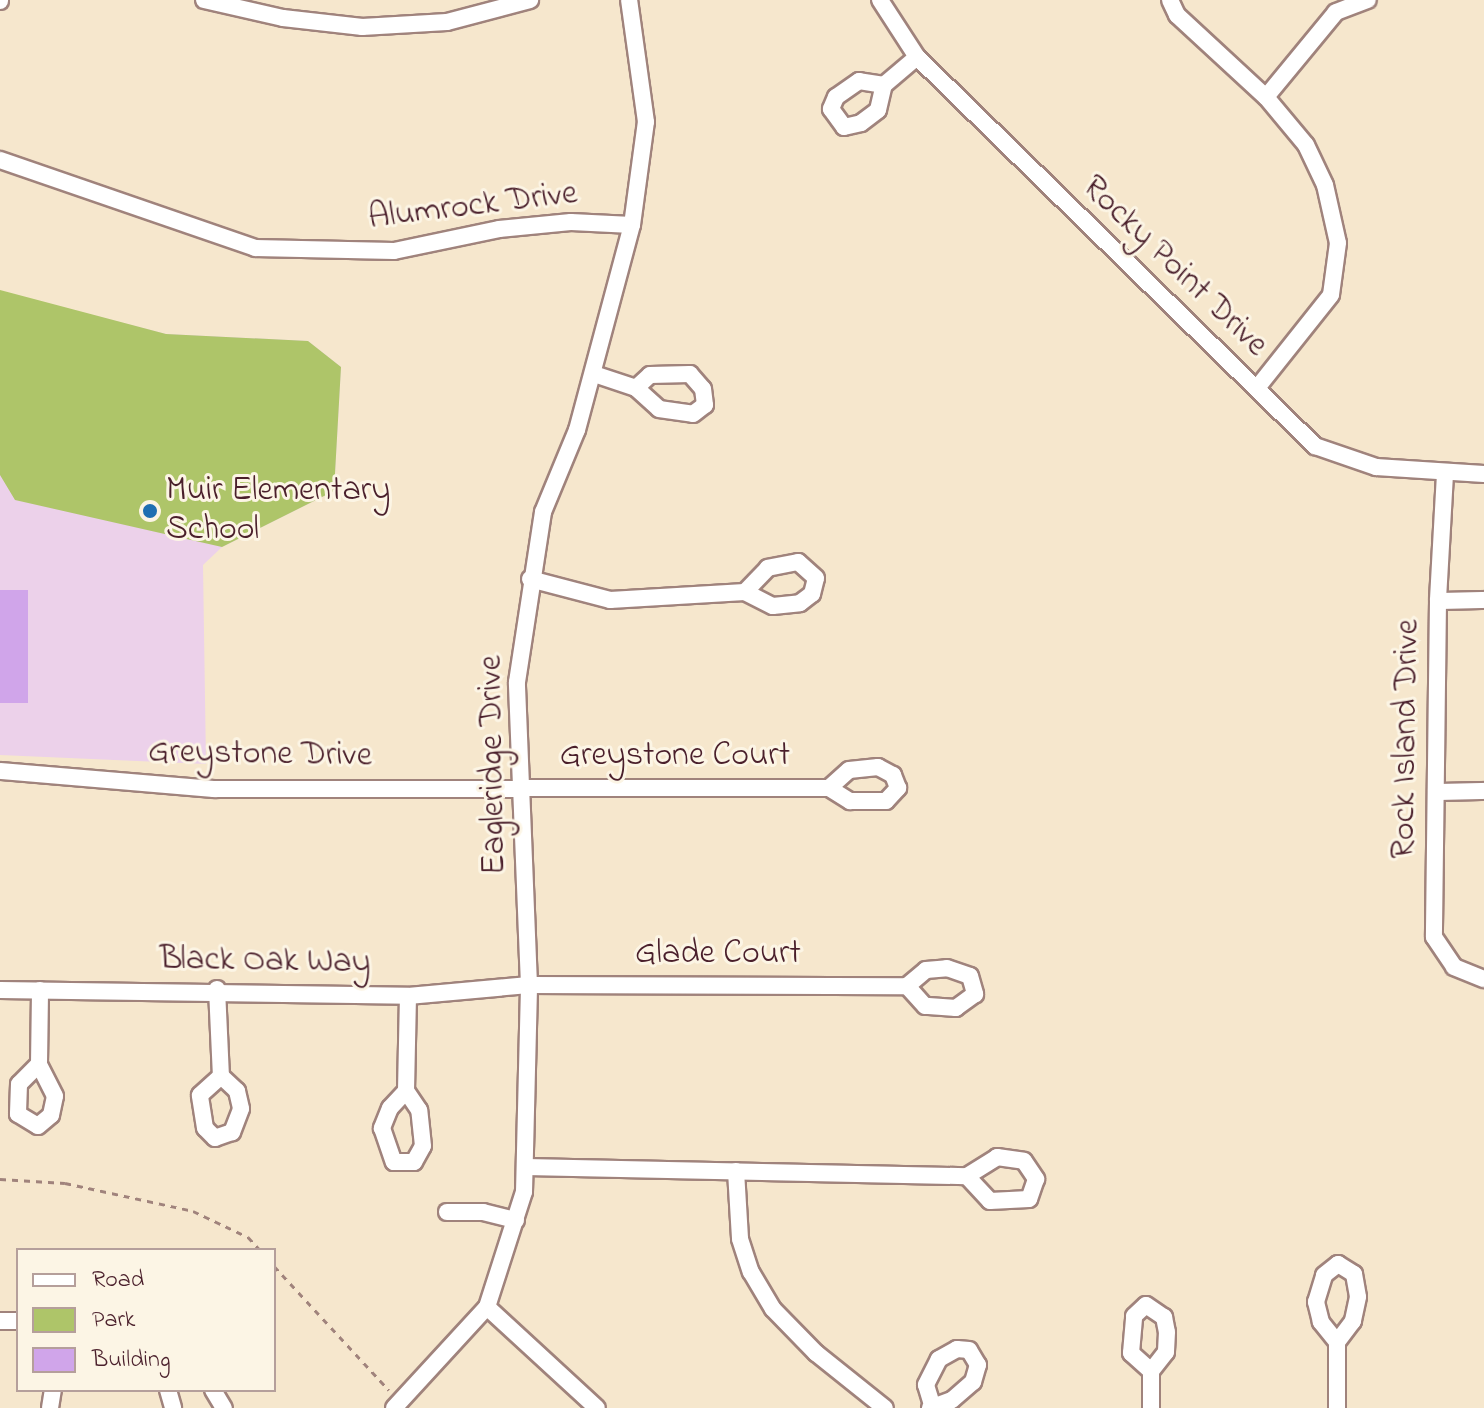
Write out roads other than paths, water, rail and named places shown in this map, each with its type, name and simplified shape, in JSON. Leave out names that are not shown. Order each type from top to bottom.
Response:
[{"type":"street","points":[[204,0],[283,18],[362,27],[447,22],[530,0]]},
{"type":"street","name":"Eagleridge Drive","points":[[397,1404],[487,1307],[516,1220],[526,1167],[529,985],[517,682],[530,579],[543,512],[594,374],[632,225],[646,122],[629,0]]},
{"type":"street","name":"Rocky Point Drive","points":[[880,0],[917,57],[1315,446],[1376,467],[1445,474],[1484,474]]},
{"type":"street","points":[[1170,0],[1177,15],[1266,97],[1306,145],[1325,185],[1338,243],[1331,295],[1257,388]]},
{"type":"street","points":[[1266,97],[1334,6],[1368,0]]},
{"type":"street","points":[[884,85],[917,57]]},
{"type":"street","name":"Alumrock Drive","points":[[0,160],[255,248],[394,251],[499,229],[571,222],[632,225]]},
{"type":"street","points":[[594,374],[636,388]]},
{"type":"street","name":"Rock Island Drive","points":[[1445,474],[1438,601],[1434,937],[1454,967],[1484,979]]},
{"type":"street","points":[[530,579],[610,600],[745,592]]},
{"type":"street","points":[[1438,601],[1484,600]]},
{"type":"street","name":"Greystone Drive","points":[[0,771],[214,789],[520,786]]},
{"type":"street","name":"Greystone Court","points":[[520,786],[829,788]]},
{"type":"street","points":[[1436,792],[1484,791]]},
{"type":"street","name":"Glade Court","points":[[529,985],[907,986]]},
{"type":"street","name":"Black Oak Way","points":[[0,990],[217,989],[408,996],[529,985]]},
{"type":"street","points":[[217,989],[221,1076]]},
{"type":"street","points":[[39,1064],[40,990]]},
{"type":"street","points":[[406,1091],[408,996]]},
{"type":"street","points":[[526,1167],[967,1176]]},
{"type":"street","points":[[736,1171],[740,1239],[751,1272],[773,1309],[816,1353],[885,1408]]},
{"type":"street","points":[[447,1212],[483,1212],[516,1220]]},
{"type":"street","points":[[487,1307],[597,1408]]},
{"type":"street","points":[[1337,1342],[1337,1408]]},
{"type":"street","points":[[1151,1371],[1151,1408]]},
{"type":"place","name":"Muir Elementary School","points":[[150,511]]}]
